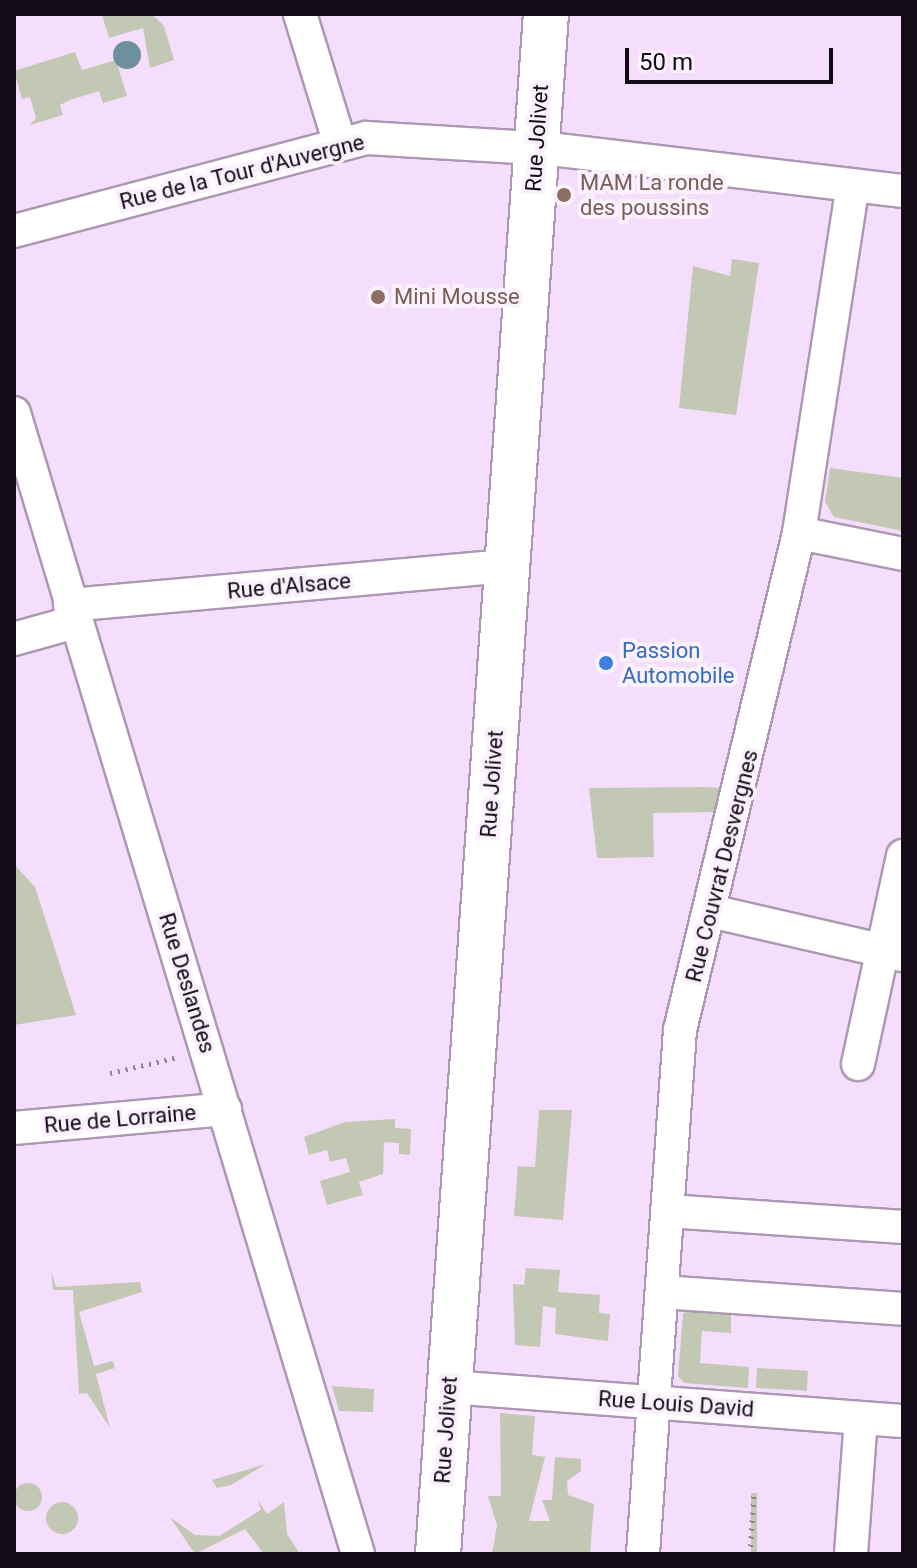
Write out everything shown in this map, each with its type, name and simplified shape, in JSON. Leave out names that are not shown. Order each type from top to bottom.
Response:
[{"type":"street","points":[[300,14],[340,144]]},
{"type":"street","name":"Rue Jolivet","points":[[438,1554],[546,14]]},
{"type":"street","name":"Rue de la Tour d'Auvergne","points":[[14,231],[366,138],[536,148],[903,191]]},
{"type":"street","name":"Rue Couvrat Desvergnes","points":[[643,1554],[680,1030],[799,533],[853,185]]},
{"type":"street","name":"Rue Deslandes","points":[[14,413],[358,1554]]},
{"type":"street","points":[[799,533],[903,554]]},
{"type":"street","name":"Rue d'Alsace","points":[[14,639],[73,614],[507,566]]},
{"type":"street","points":[[858,1064],[893,953],[903,856]]},
{"type":"street","points":[[710,911],[893,953]]},
{"type":"street","name":"Rue de Lorraine","points":[[14,1128],[225,1109]]},
{"type":"street","points":[[668,1211],[903,1227]]},
{"type":"street","points":[[662,1292],[903,1309]]},
{"type":"street","name":"Rue Louis David","points":[[449,1387],[903,1421]]},
{"type":"street","points":[[851,1554],[861,1418]]},
{"type":"path","points":[[110,1073],[176,1058]]},
{"type":"path","points":[[750,1554],[754,1494]]},
{"type":"green space","points":[[152,14],[164,26],[174,60],[150,68],[143,28],[109,38],[102,15]]},
{"type":"green space","points":[[75,52],[82,70],[116,60],[127,96],[103,103],[99,91],[60,105],[63,115],[30,125],[36,118],[30,97],[22,99],[14,71]]},
{"type":"green space","points":[[732,259],[759,263],[736,415],[679,408],[693,266],[730,276]]},
{"type":"green space","points":[[830,468],[903,478],[903,531],[834,517],[825,502]]},
{"type":"green space","points":[[589,788],[721,788],[715,812],[653,813],[654,857],[597,858]]},
{"type":"green space","points":[[14,864],[35,887],[76,1015],[14,1025]]},
{"type":"green space","points":[[539,1110],[572,1110],[563,1220],[514,1216],[518,1166],[535,1167]]},
{"type":"green space","points":[[395,1119],[395,1128],[411,1129],[410,1155],[399,1154],[399,1143],[384,1142],[383,1174],[359,1182],[363,1195],[327,1205],[320,1181],[350,1172],[346,1158],[330,1162],[327,1150],[309,1155],[304,1137],[345,1122]]},
{"type":"green space","points":[[526,1268],[560,1270],[558,1292],[600,1295],[599,1313],[610,1314],[608,1341],[555,1334],[556,1308],[543,1306],[540,1347],[515,1345],[513,1284],[524,1285]]},
{"type":"green space","points":[[51,1271],[56,1287],[140,1282],[142,1292],[79,1312],[94,1366],[113,1361],[115,1368],[96,1374],[110,1428],[87,1393],[79,1394],[73,1290],[53,1290]]},
{"type":"green space","points":[[690,1309],[731,1312],[731,1333],[702,1331],[700,1363],[749,1367],[748,1388],[684,1383],[678,1376],[683,1314]]},
{"type":"green space","points":[[757,1368],[808,1371],[807,1391],[756,1388]]},
{"type":"green space","points":[[332,1386],[374,1389],[373,1412],[339,1411]]},
{"type":"green space","points":[[500,1413],[535,1416],[532,1455],[545,1457],[529,1521],[550,1521],[542,1500],[552,1500],[555,1457],[581,1459],[581,1471],[567,1481],[568,1495],[594,1504],[590,1554],[492,1554],[497,1525],[488,1496],[501,1496]]},
{"type":"green space","points":[[266,1464],[231,1485],[217,1488],[212,1480]]},
{"type":"green space","points":[[28,1483],[38,1487],[42,1497],[38,1507],[28,1511],[18,1507],[14,1497],[18,1487]]},
{"type":"green space","points":[[751,1493],[757,1493],[757,1554],[751,1554]]},
{"type":"green space","points":[[258,1500],[267,1514],[284,1502],[287,1534],[300,1554],[264,1554],[245,1529],[195,1554],[170,1517],[195,1535],[219,1536],[261,1510]]},
{"type":"green space","points":[[62,1502],[73,1507],[78,1518],[73,1529],[62,1534],[51,1529],[46,1518],[51,1507]]},
{"type":"water","points":[[127,41],[137,45],[141,55],[137,65],[127,69],[117,65],[113,55],[117,45]]},
{"type":"place","name":"MAM La ronde des poussins","points":[[564,195]]},
{"type":"place","name":"Mini Mousse","points":[[378,297]]},
{"type":"place","name":"Passion Automobile","points":[[606,663]]}]
